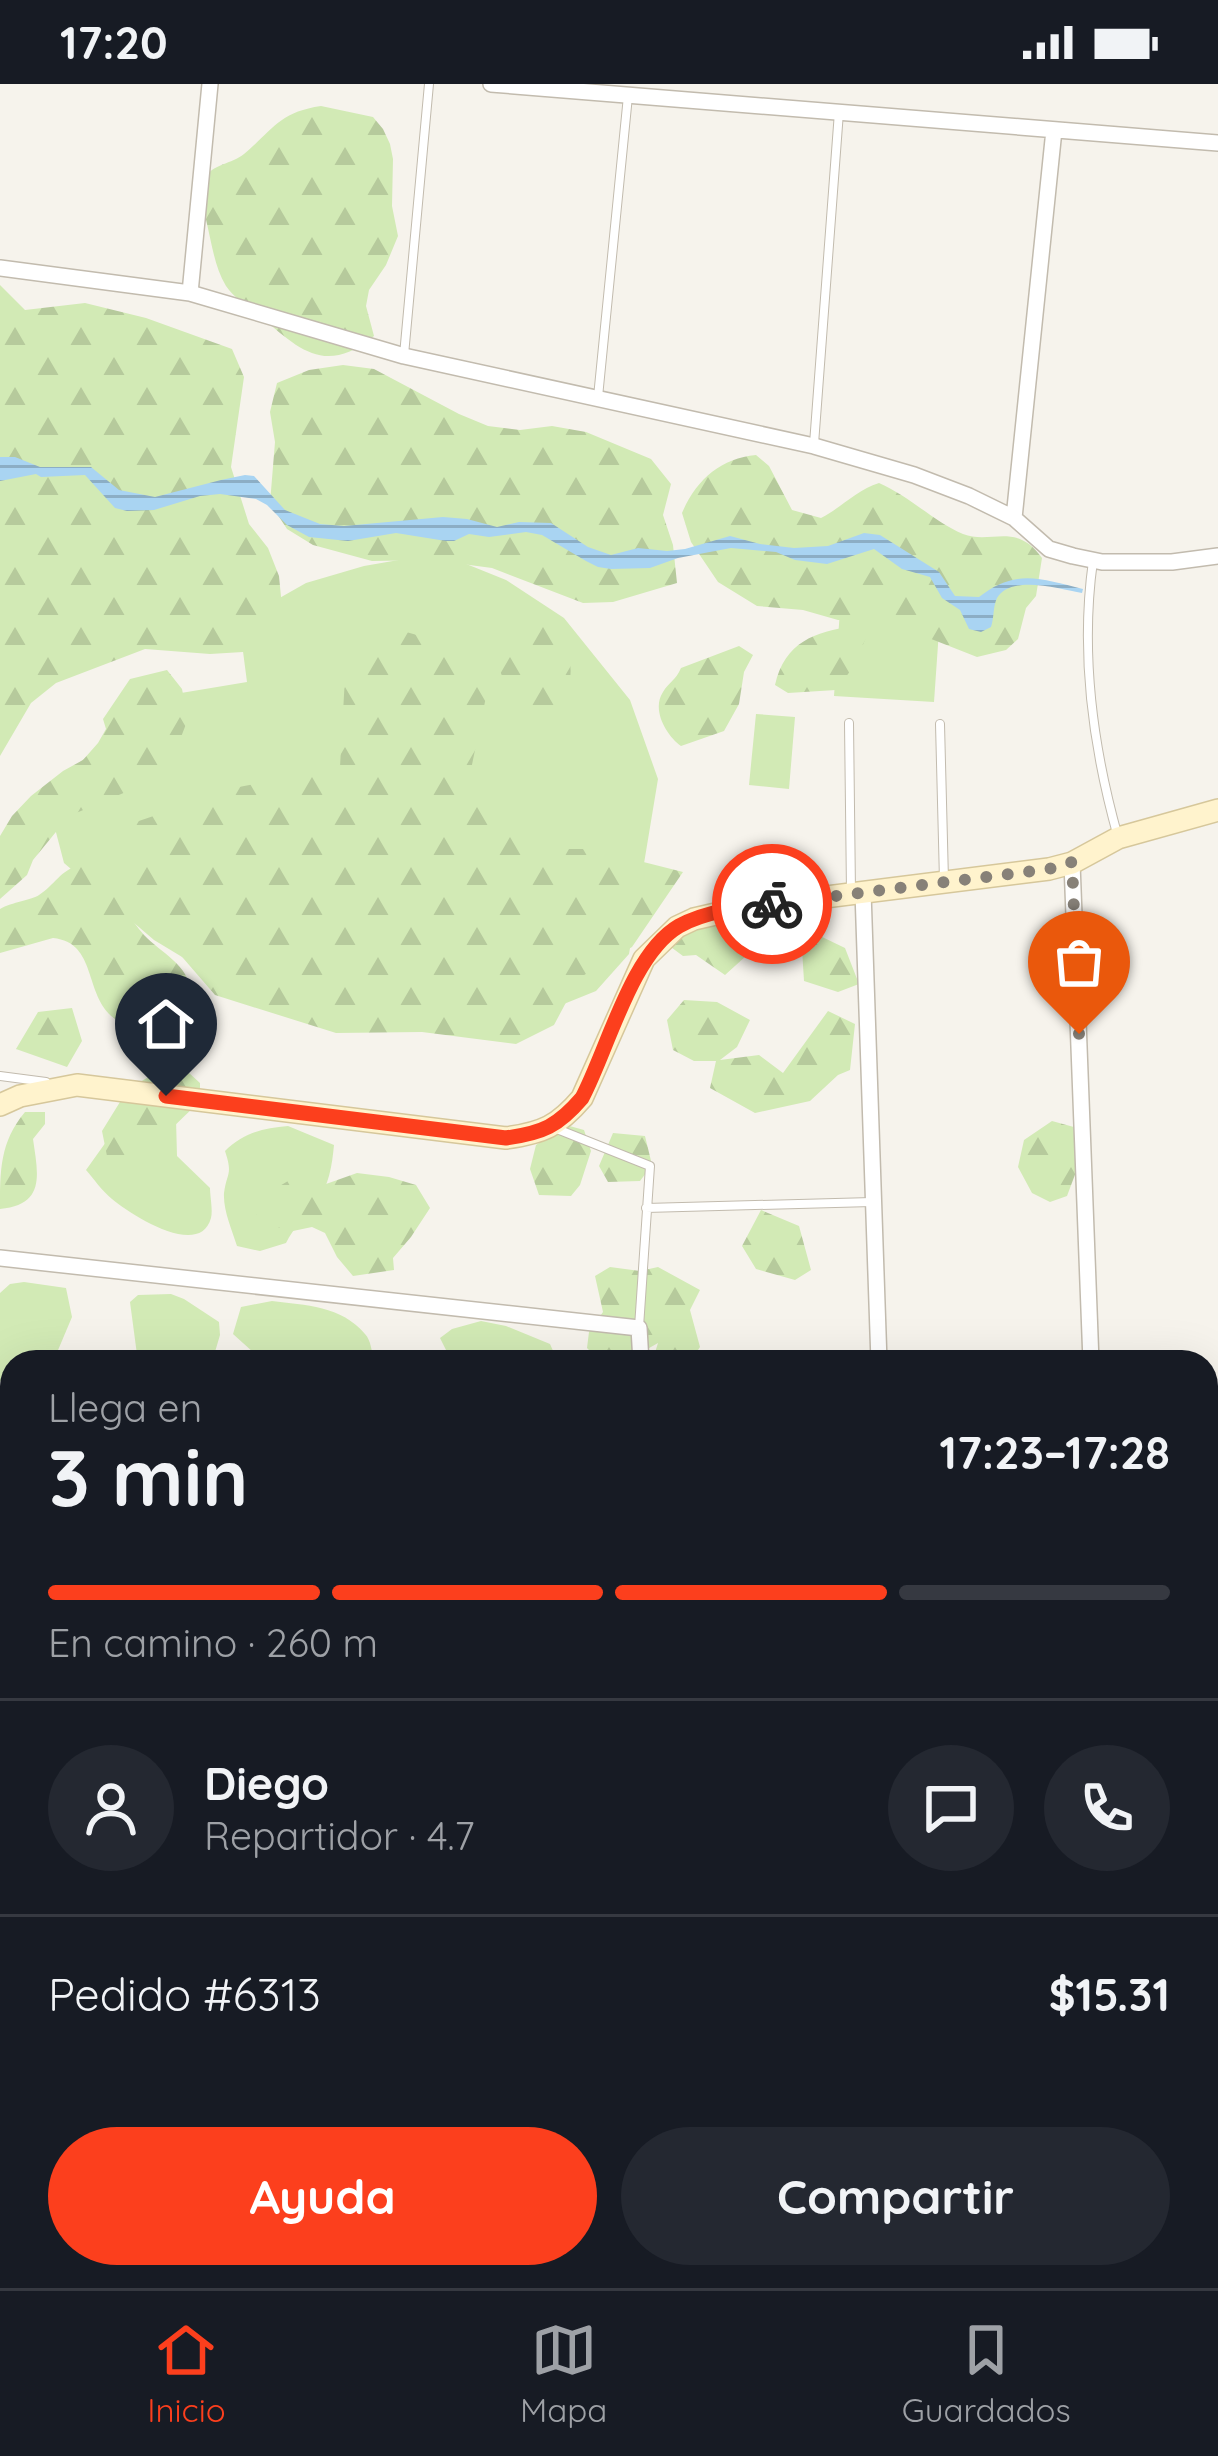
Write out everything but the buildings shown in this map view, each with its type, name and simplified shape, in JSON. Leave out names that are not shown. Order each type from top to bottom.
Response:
[{"type":"main road","points":[[0,1105],[20,1096],[77,1085],[506,1138],[531,1134],[552,1127],[582,1098],[644,959],[677,927],[746,907],[1049,869],[1118,838],[1218,810]]},
{"type":"street","points":[[190,293],[210,84]]},
{"type":"street","points":[[491,84],[1218,143]]},
{"type":"street","points":[[1014,518],[1054,130]]},
{"type":"street","points":[[0,268],[190,293],[404,356],[814,446],[969,496],[1014,518],[1049,549],[1093,560],[1172,562],[1218,556]]},
{"type":"street","points":[[1072,862],[1091,1350]]},
{"type":"street","points":[[857,893],[878,1350]]},
{"type":"street","points":[[0,1258],[639,1328],[640,1350]]},
{"type":"lane","points":[[404,356],[429,84]]},
{"type":"lane","points":[[598,399],[628,94]]},
{"type":"lane","points":[[814,446],[839,112]]},
{"type":"lane","points":[[1093,560],[1088,599],[1090,693],[1101,778],[1118,838]]},
{"type":"lane","points":[[849,723],[857,893]]},
{"type":"lane","points":[[940,724],[944,882]]},
{"type":"lane","points":[[0,1076],[77,1085]]},
{"type":"lane","points":[[552,1127],[650,1166],[639,1328]]},
{"type":"lane","points":[[646,1208],[872,1202]]},
{"type":"green space","points":[[321,106],[373,117],[383,129],[393,159],[392,206],[398,236],[369,290],[366,306],[374,336],[357,348],[328,356],[289,340],[229,290],[216,264],[202,194],[212,170],[244,154],[286,117]]},
{"type":"green space","points":[[0,285],[25,310],[85,303],[146,318],[232,349],[244,377],[231,467],[249,524],[268,548],[279,576],[282,607],[272,637],[243,652],[145,649],[56,683],[31,703],[0,756]]},
{"type":"green space","points":[[343,365],[374,369],[488,426],[520,430],[552,426],[586,432],[651,459],[671,484],[663,515],[673,545],[677,583],[613,602],[583,603],[492,568],[432,560],[372,561],[313,545],[287,529],[270,503],[275,442],[270,412],[277,383],[309,370]]},
{"type":"green space","points":[[756,455],[769,466],[792,510],[821,518],[879,483],[963,534],[1023,540],[1042,558],[1036,596],[1026,608],[1018,639],[1006,650],[977,657],[883,620],[838,620],[803,610],[757,606],[718,582],[691,542],[682,513],[711,473]]},
{"type":"green space","points":[[439,553],[506,580],[564,618],[630,700],[658,779],[629,954],[596,991],[549,1010],[374,1032],[255,1001],[154,940],[64,863],[45,790],[163,696],[247,682],[239,621],[306,583],[364,566]]},
{"type":"green space","points":[[840,610],[940,616],[934,702],[834,696]]},
{"type":"green space","points":[[528,621],[563,642],[570,664],[566,705],[532,717],[513,708],[489,640],[499,627]]},
{"type":"green space","points":[[378,624],[445,643],[487,692],[468,784],[528,849],[592,849],[683,872],[632,947],[579,978],[554,1025],[516,1044],[422,1032],[336,1033],[215,995],[145,914],[127,860],[130,824],[239,787],[340,767],[345,677]]},
{"type":"green space","points":[[854,626],[867,635],[854,666],[836,690],[788,693],[775,685],[786,658],[803,642]]},
{"type":"green space","points":[[739,646],[753,655],[744,672],[739,704],[724,731],[681,746],[662,722],[663,692],[681,668]]},
{"type":"green space","points":[[167,670],[182,689],[188,719],[174,755],[133,789],[69,816],[33,860],[27,875],[0,899],[0,836],[12,816],[98,743],[106,729],[103,719],[130,679]]},
{"type":"green space","points":[[756,714],[795,717],[789,789],[749,785]]},
{"type":"green space","points":[[80,865],[110,877],[139,928],[186,975],[190,993],[168,1010],[124,1024],[110,1015],[79,951],[68,942],[53,938],[0,953],[0,909],[39,895],[67,870]]},
{"type":"green space","points":[[690,909],[796,911],[725,975],[696,955],[683,956],[660,939]]},
{"type":"green space","points":[[816,934],[845,948],[859,984],[838,992],[804,981],[802,949]]},
{"type":"green space","points":[[684,1000],[717,1002],[750,1020],[737,1047],[720,1060],[759,1055],[783,1073],[828,1011],[855,1024],[850,1070],[810,1101],[755,1113],[710,1088],[716,1061],[694,1061],[673,1050],[667,1020]]},
{"type":"green space","points":[[72,1008],[82,1041],[67,1067],[16,1049],[38,1012]]},
{"type":"green space","points":[[176,1061],[200,1083],[200,1102],[139,1160],[107,1156],[102,1131],[128,1089]]},
{"type":"green space","points":[[25,1112],[45,1112],[45,1124],[33,1139],[36,1186],[25,1201],[0,1209],[3,1157]]},
{"type":"green space","points":[[176,1119],[177,1156],[210,1188],[211,1218],[194,1235],[164,1230],[134,1214],[108,1196],[86,1170],[111,1135]]},
{"type":"green space","points":[[1052,1121],[1081,1129],[1079,1164],[1067,1196],[1050,1202],[1032,1193],[1018,1167],[1024,1140]]},
{"type":"green space","points":[[566,1125],[584,1130],[591,1151],[580,1185],[571,1196],[539,1195],[530,1169],[536,1145]]},
{"type":"green space","points":[[288,1126],[334,1145],[324,1190],[286,1243],[260,1251],[237,1246],[225,1206],[229,1169],[225,1151],[254,1133]]},
{"type":"green space","points":[[613,1133],[645,1136],[652,1165],[640,1181],[608,1182],[599,1166]]},
{"type":"green space","points":[[357,1173],[416,1185],[430,1208],[393,1258],[394,1270],[353,1276],[325,1233],[312,1227],[293,1231],[258,1223],[256,1211],[263,1196],[288,1181],[326,1184]]},
{"type":"green space","points":[[761,1210],[799,1226],[811,1270],[795,1280],[756,1269],[742,1246]]},
{"type":"green space","points":[[610,1267],[640,1271],[658,1267],[700,1290],[690,1310],[698,1350],[656,1350],[658,1343],[646,1350],[589,1350],[589,1332],[603,1312],[595,1276]]},
{"type":"green space","points":[[10,1284],[66,1288],[72,1317],[58,1350],[0,1350],[0,1293]]},
{"type":"green space","points":[[171,1294],[219,1322],[216,1350],[136,1350],[130,1302],[138,1295]]},
{"type":"green space","points":[[272,1301],[322,1308],[356,1325],[372,1350],[251,1350],[233,1334],[241,1307]]},
{"type":"green space","points":[[481,1321],[506,1326],[550,1344],[553,1350],[446,1350],[440,1338],[452,1329]]},
{"type":"water","points":[[0,457],[15,457],[40,467],[91,467],[119,490],[155,497],[254,476],[285,510],[320,524],[443,517],[497,527],[551,523],[588,547],[611,555],[638,548],[685,549],[730,536],[794,548],[828,546],[864,533],[880,535],[939,572],[955,596],[979,597],[1005,582],[1029,578],[1083,589],[1082,593],[1037,585],[1013,587],[997,598],[991,627],[981,632],[969,629],[960,610],[942,598],[930,577],[902,569],[874,549],[827,564],[731,548],[650,568],[611,569],[598,567],[542,535],[526,532],[489,537],[469,534],[454,541],[396,533],[348,541],[309,537],[256,499],[220,494],[154,510],[127,511],[115,508],[85,475],[36,474],[0,481]]},
{"type":"way so far","points":[[772,904],[1049,869],[1072,862],[1079,1034]]},
{"type":"route","points":[[166,1096],[506,1138],[531,1134],[552,1127],[582,1098],[644,959],[661,940],[694,919],[772,904]]}]
